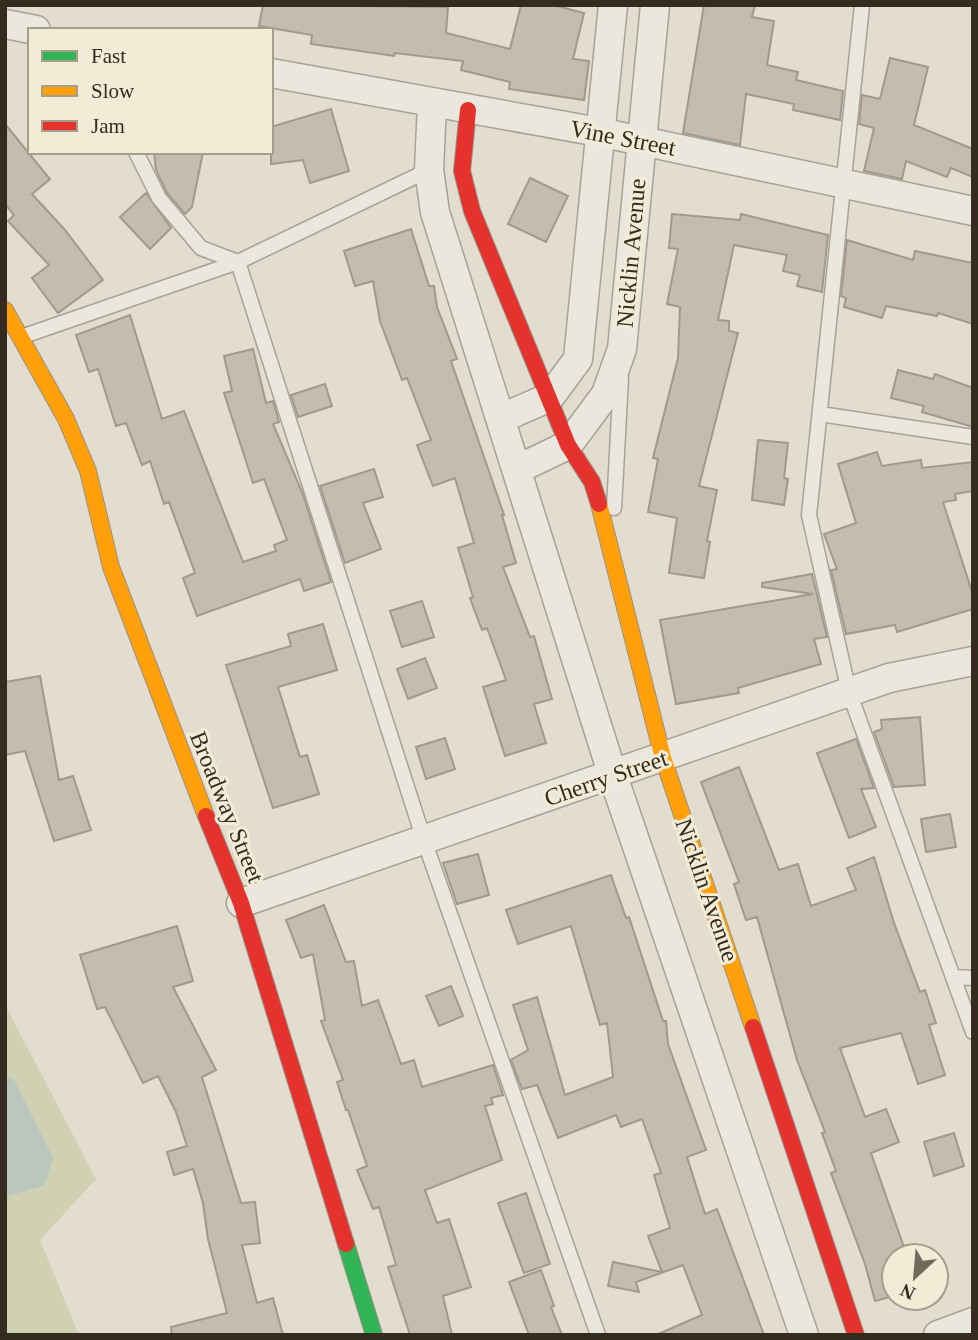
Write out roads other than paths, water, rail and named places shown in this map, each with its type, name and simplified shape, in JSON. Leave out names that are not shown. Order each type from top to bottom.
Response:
[{"type":"street","name":"Nicklin Avenue","points":[[502,418],[550,397],[578,359],[613,5]]},
{"type":"street","name":"Nicklin Avenue","points":[[518,469],[568,445],[606,394],[622,349],[655,5]]},
{"type":"street","points":[[5,24],[28,28]]},
{"type":"street","name":"Vine Street","points":[[273,73],[599,132],[973,211]]},
{"type":"street","points":[[432,103],[429,170],[435,212],[613,776],[804,1335]]},
{"type":"street","name":"Nicklin Avenue","points":[[468,110],[462,171],[472,211],[568,445],[592,482],[612,548],[663,758],[856,1335]]},
{"type":"street","name":"Broadway Street","points":[[5,310],[66,419],[88,471],[111,567],[137,642],[241,903],[374,1335]]},
{"type":"street","name":"Cherry Street","points":[[241,903],[613,776],[888,678],[973,661]]},
{"type":"street","points":[[938,1335],[973,1322]]},
{"type":"lane","points":[[862,5],[846,184],[809,514],[849,692],[973,1032]]},
{"type":"lane","points":[[137,154],[159,198],[201,248],[238,262]]},
{"type":"lane","points":[[20,337],[238,262],[429,170]]},
{"type":"lane","points":[[238,262],[424,840],[598,1335]]},
{"type":"lane","points":[[612,548],[622,349]]},
{"type":"lane","points":[[820,414],[973,437]]},
{"type":"lane","points":[[953,977],[973,978]]}]
